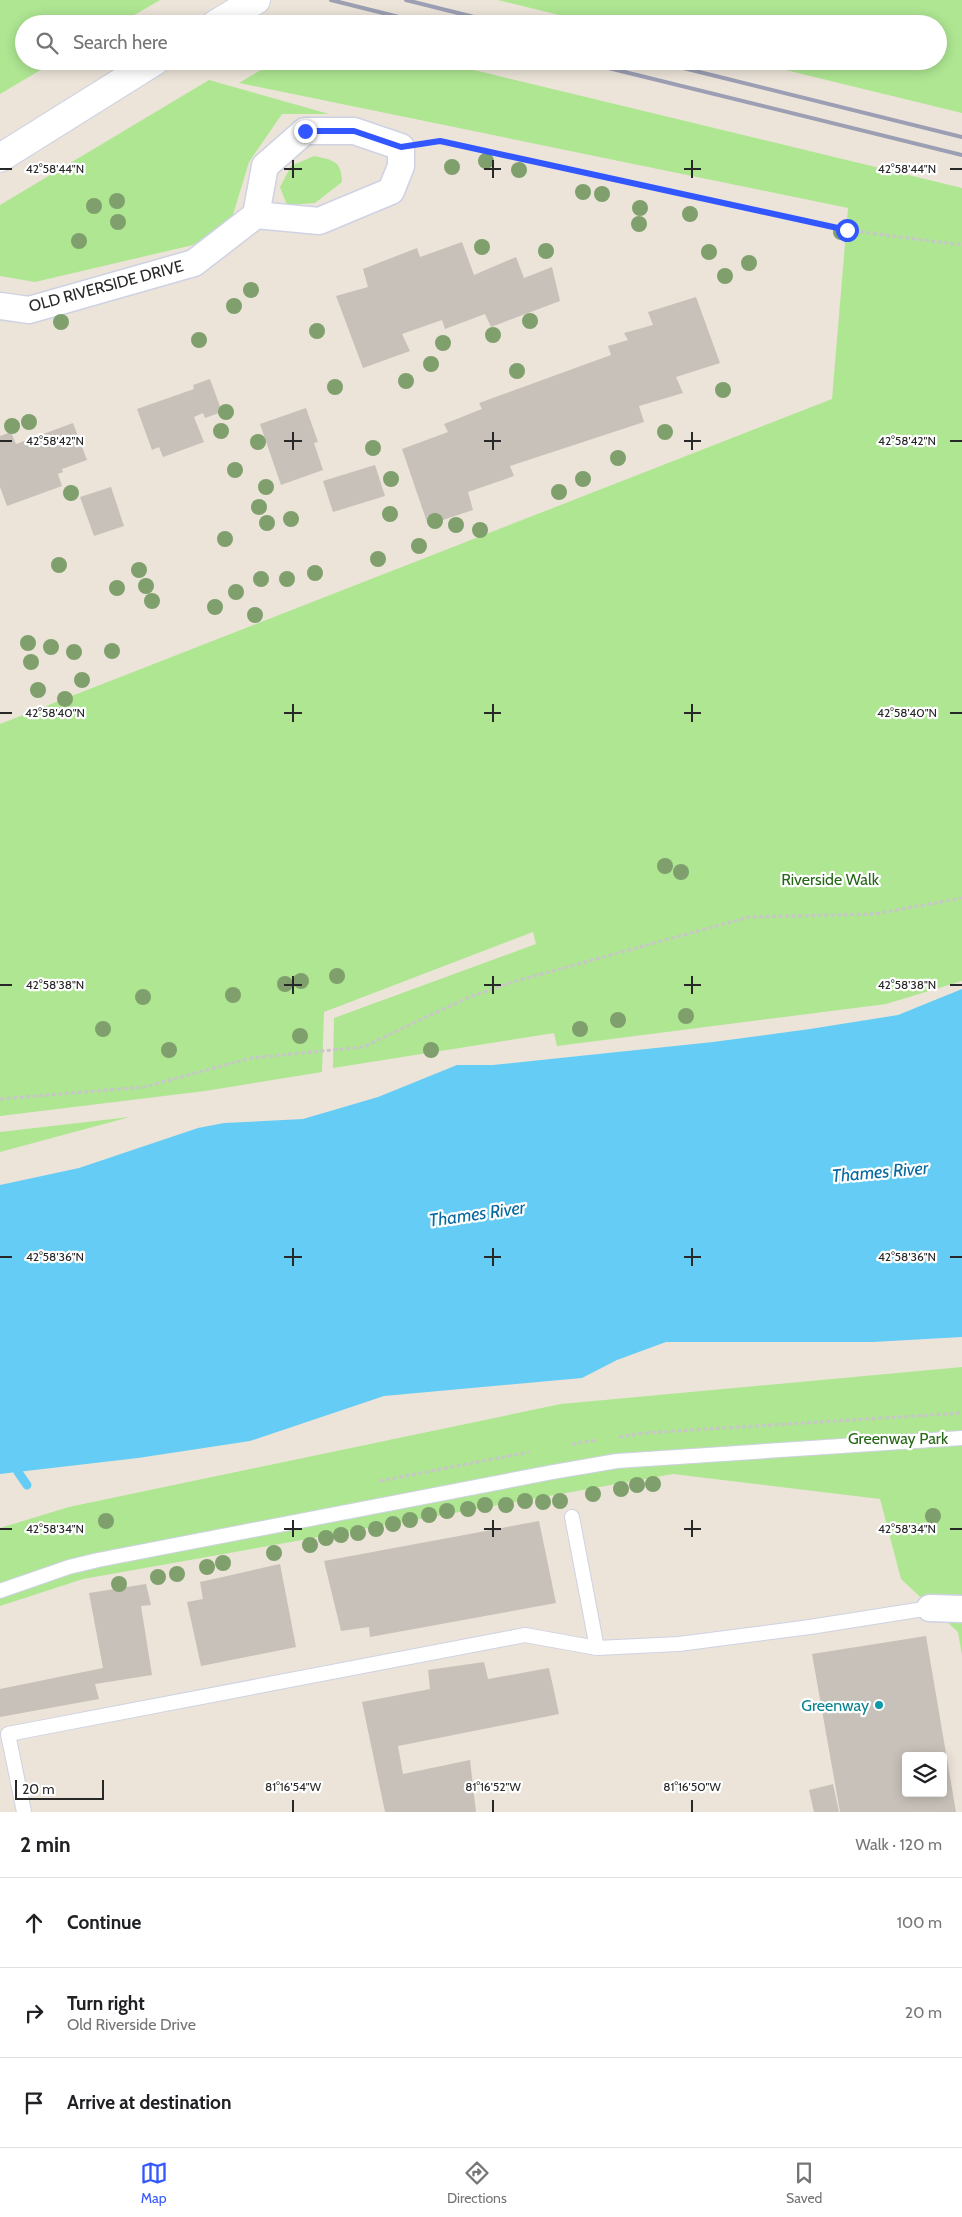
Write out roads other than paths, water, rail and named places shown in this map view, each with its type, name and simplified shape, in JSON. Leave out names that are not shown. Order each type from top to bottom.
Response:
[{"type":"main road","points":[[231,15],[256,0]]},
{"type":"main road","points":[[0,158],[141,70]]},
{"type":"street","points":[[305,131],[354,131],[401,147],[401,166],[391,191],[319,221],[256,215],[266,166],[305,131]]},
{"type":"street","name":"OLD RIVERSIDE DRIVE","points":[[0,306],[29,310],[194,263],[256,215]]},
{"type":"street","points":[[930,1608],[962,1609]]},
{"type":"lane","points":[[0,1591],[69,1567],[98,1560],[598,1464],[868,1443],[962,1438]]},
{"type":"lane","points":[[572,1516],[596,1648]]},
{"type":"lane","points":[[24,1812],[8,1734],[525,1635],[596,1648],[678,1644],[810,1627],[930,1608]]},
{"type":"water","name":"Thames River","points":[[962,989],[962,1337],[873,1342],[666,1342],[617,1360],[582,1378],[384,1396],[250,1441],[138,1458],[0,1474],[0,1185],[79,1168],[198,1128],[224,1123],[303,1119],[378,1097],[457,1065],[493,1065],[713,1042],[810,1029],[898,1015]]},
{"type":"waterway","points":[[18,1472],[27,1485]]},
{"type":"railway","points":[[331,0],[391,15]]},
{"type":"railway","points":[[406,0],[466,15]]},
{"type":"railway","points":[[617,70],[962,155]]},
{"type":"railway","points":[[691,70],[962,137]]},
{"type":"place","name":"Greenway","points":[[879,1705]]},
{"type":"park label","name":"Riverside Walk","points":[[830,879]]},
{"type":"park label","name":"Greenway Park","points":[[898,1438]]}]
